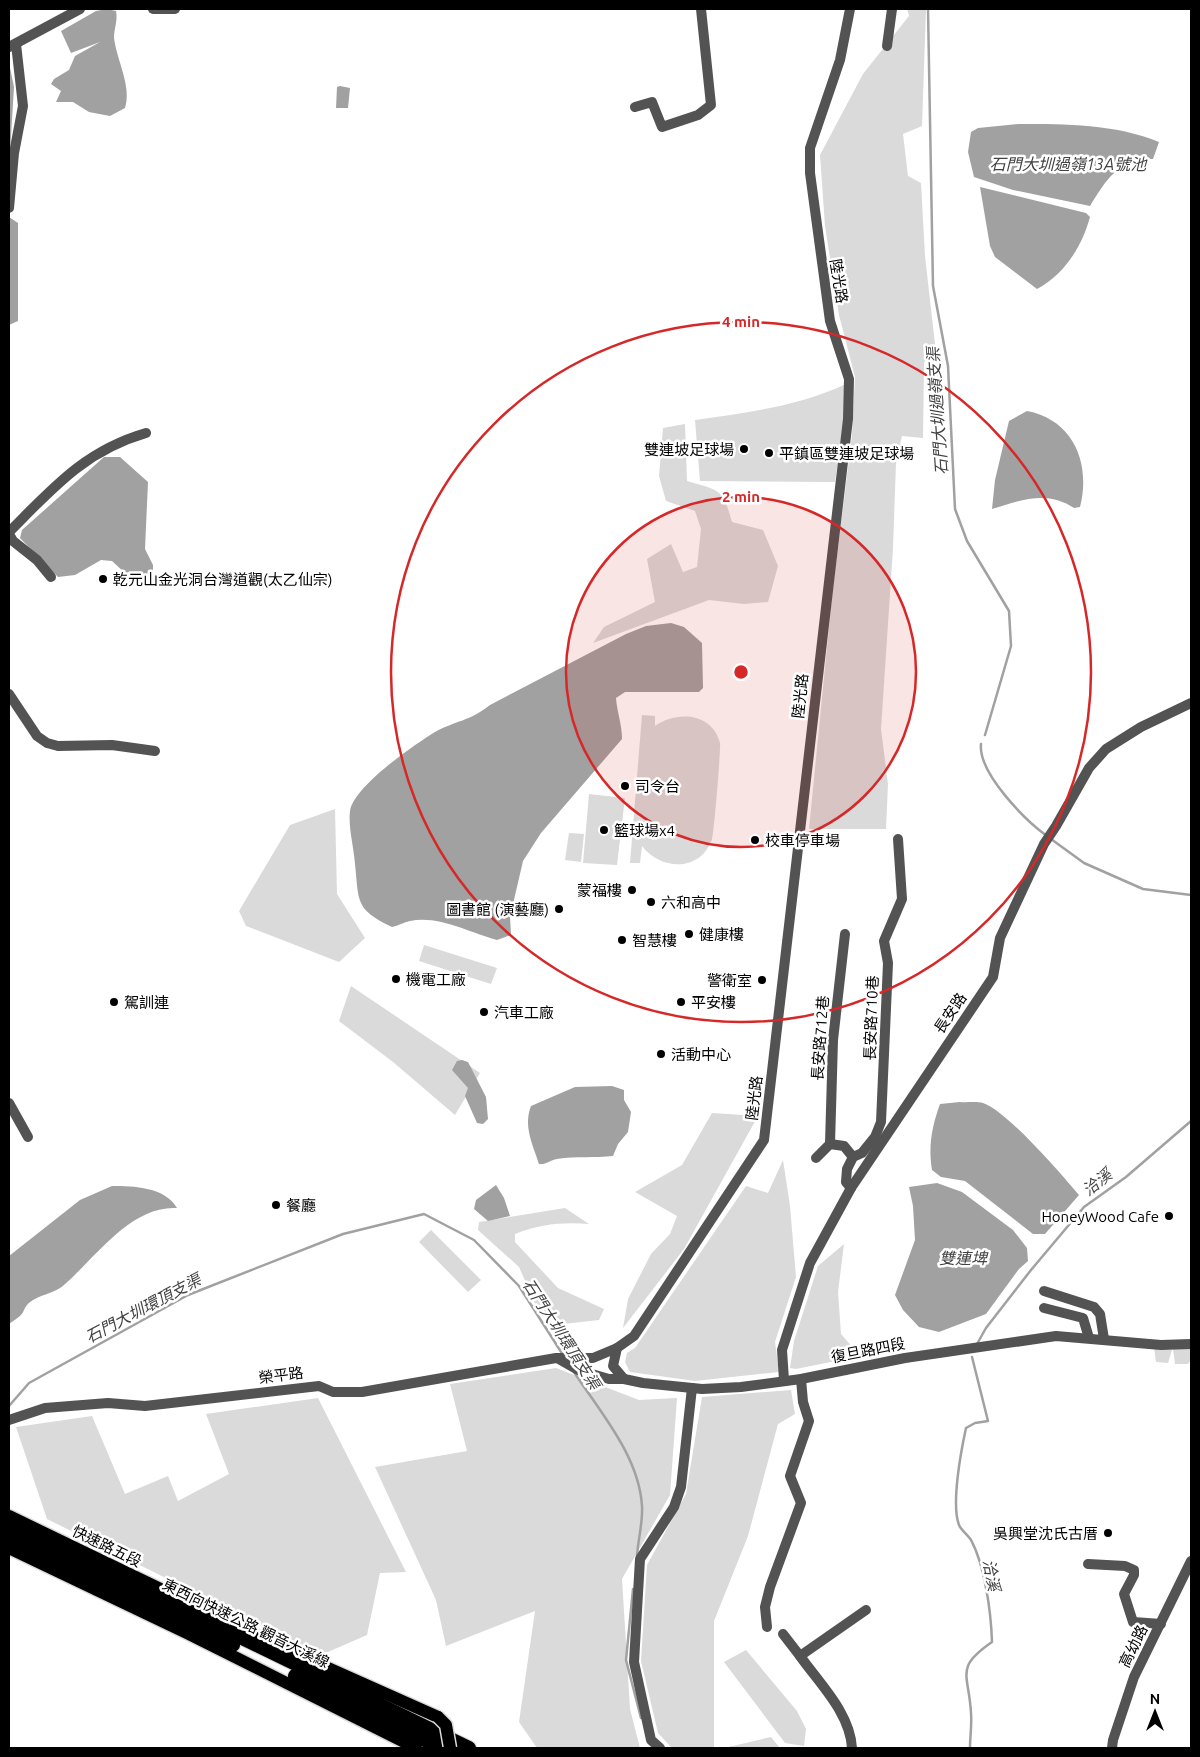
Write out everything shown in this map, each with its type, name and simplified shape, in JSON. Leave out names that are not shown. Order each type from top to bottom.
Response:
[{"type":"highway","name":"東西向快速公路 觀音大溪線","points":[[9,1525],[469,1748]]},
{"type":"highway","name":"東西向快速公路 觀音大溪線","points":[[9,1537],[441,1748]]},
{"type":"main road","name":"快速路五段","points":[[9,1516],[283,1648],[438,1717],[446,1725],[450,1748]]},
{"type":"main road","points":[[9,1548],[187,1633],[416,1748]]},
{"type":"street","points":[[9,208],[14,153],[23,106],[12,45],[80,9]]},
{"type":"street","points":[[152,9],[175,9]]},
{"type":"street","points":[[635,107],[652,102],[662,127],[698,115],[711,105],[701,9]]},
{"type":"street","name":"陸光路","points":[[556,1358],[593,1358],[617,1348],[634,1336],[764,1140],[848,419],[849,379],[830,321],[810,173],[810,148],[840,60],[850,9]]},
{"type":"street","points":[[887,46],[892,9]]},
{"type":"street","points":[[52,577],[9,533],[69,472],[99,452],[131,438],[146,434]]},
{"type":"street","points":[[9,694],[37,736],[47,743],[58,746],[112,745],[155,751]]},
{"type":"street","name":"長安路","points":[[784,1380],[782,1350],[810,1263],[851,1188],[993,976],[1000,938],[1044,844],[1089,768],[1106,749],[1142,727],[1191,703]]},
{"type":"street","name":"長安路710巷","points":[[853,1157],[862,1153],[875,1137],[881,1122],[888,964],[884,941],[902,900],[898,839]]},
{"type":"street","name":"長安路712巷","points":[[830,1144],[833,1040],[845,934]]},
{"type":"street","points":[[9,1103],[28,1137]]},
{"type":"street","points":[[816,1158],[830,1144],[844,1146],[853,1157],[847,1169],[846,1182],[851,1188]]},
{"type":"street","points":[[1044,1291],[1094,1307],[1100,1314],[1104,1339]]},
{"type":"street","points":[[1044,1308],[1083,1318],[1089,1338]]},
{"type":"street","name":"復旦路四段","points":[[556,1358],[578,1370],[609,1379],[624,1379],[692,1388],[741,1387],[801,1379],[905,1358],[1056,1336],[1161,1344],[1191,1344]]},
{"type":"street","points":[[617,1348],[613,1366],[624,1379]]},
{"type":"street","name":"榮平路","points":[[9,1420],[45,1408],[108,1403],[145,1406],[320,1386],[333,1392],[362,1392],[556,1358]]},
{"type":"street","points":[[767,1627],[765,1607],[770,1588],[800,1503],[790,1476],[809,1421],[803,1402],[801,1379]]},
{"type":"street","points":[[660,1748],[651,1740],[634,1662],[640,1559],[674,1506],[681,1486],[692,1388]]},
{"type":"street","name":"高幼路","points":[[1112,1748],[1112,1740],[1134,1677],[1191,1562]]},
{"type":"street","points":[[1088,1564],[1126,1566],[1134,1570],[1134,1575],[1124,1594],[1133,1622],[1161,1624]]},
{"type":"street","points":[[800,1656],[866,1610]]},
{"type":"street","points":[[783,1634],[846,1721],[851,1734],[852,1748]]},
{"type":"shaded area","points":[[907,9],[926,9],[922,126],[903,134],[908,176],[921,183],[925,256],[935,344],[924,363],[923,438],[902,436],[896,463],[893,548],[881,729],[888,784],[886,829],[809,829],[832,597],[852,435],[855,377],[839,315],[825,226],[820,155],[863,74],[909,16]]},
{"type":"shaded area","name":"平鎮區雙連坡足球場","points":[[846,384],[844,417],[835,482],[700,481],[695,420],[790,403]]},
{"type":"shaded area","points":[[685,424],[687,481],[718,492],[725,502],[732,522],[763,530],[778,566],[768,602],[744,604],[709,600],[593,643],[604,627],[655,602],[647,559],[671,544],[683,572],[697,567],[701,529],[695,511],[666,501],[659,476],[663,428]]},
{"type":"shaded area","points":[[642,715],[655,716],[655,726],[673,718],[692,717],[701,720],[716,733],[720,743],[712,839],[707,850],[699,858],[690,862],[680,864],[659,860],[642,846],[640,863],[630,863]]},
{"type":"shaded area","name":"籃球場x4","points":[[589,794],[625,798],[617,865],[583,863]]},
{"type":"shaded area","points":[[335,809],[337,894],[365,938],[339,962],[246,926],[239,911],[290,825]]},
{"type":"shaded area","points":[[569,833],[584,834],[581,862],[565,860]]},
{"type":"shaded area","points":[[424,945],[497,968],[491,984],[419,961]]},
{"type":"shaded area","points":[[351,986],[480,1073],[455,1115],[393,1062],[339,1021]]},
{"type":"shaded area","points":[[712,1113],[758,1116],[684,1249],[623,1328],[628,1299],[651,1254],[670,1234],[677,1216],[635,1192],[682,1165]]},
{"type":"shaded area","points":[[783,1160],[790,1206],[796,1277],[775,1342],[779,1372],[695,1381],[630,1372],[625,1362],[627,1353],[635,1348],[746,1186],[768,1193]]},
{"type":"shaded area","points":[[565,1208],[589,1224],[570,1223],[533,1228],[515,1234],[515,1242],[558,1288],[604,1309],[599,1320],[563,1324],[540,1315],[519,1267],[478,1230],[479,1222]]},
{"type":"shaded area","points":[[431,1230],[481,1280],[468,1292],[419,1242]]},
{"type":"shaded area","points":[[844,1244],[838,1292],[841,1334],[860,1356],[796,1369],[790,1368],[794,1341],[818,1266]]},
{"type":"shaded area","points":[[1154,1348],[1172,1350],[1168,1363],[1156,1362]]},
{"type":"shaded area","points":[[1173,1349],[1191,1349],[1191,1360],[1188,1364],[1175,1364]]},
{"type":"shaded area","points":[[556,1368],[639,1400],[677,1398],[670,1495],[622,1579],[630,1709],[640,1748],[537,1748],[519,1722],[535,1611],[446,1646],[436,1600],[375,1467],[467,1451],[450,1384]]},
{"type":"shaded area","points":[[791,1390],[795,1414],[778,1424],[748,1536],[714,1621],[714,1748],[672,1748],[658,1733],[641,1661],[647,1565],[686,1494],[702,1397]]},
{"type":"shaded area","points":[[318,1398],[406,1572],[380,1573],[367,1635],[321,1655],[47,1519],[16,1427],[92,1416],[125,1494],[168,1476],[178,1501],[229,1474],[206,1414]]},
{"type":"shaded area","points":[[746,1650],[797,1711],[806,1729],[804,1746],[785,1743],[724,1662]]},
{"type":"shaded area","points":[[771,1737],[780,1748],[724,1748]]},
{"type":"water","points":[[107,9],[116,11],[117,18],[114,38],[127,91],[125,108],[110,116],[89,112],[73,102],[56,102],[61,91],[51,84],[54,79],[69,70],[75,56],[100,42],[71,53],[61,31],[96,11]]},
{"type":"water","points":[[9,63],[14,87],[9,169]]},
{"type":"water","points":[[337,87],[350,88],[348,108],[336,108]]},
{"type":"water","name":"石門大圳過嶺13A號池","points":[[1019,124],[1108,128],[1159,142],[1153,159],[1131,162],[1115,172],[1090,206],[1013,190],[974,177],[968,152],[971,132],[978,128]]},
{"type":"water","name":"石門大圳過嶺13A號池","points":[[980,187],[1086,213],[1090,217],[1077,249],[1064,267],[1047,283],[1037,289],[995,257],[990,246]]},
{"type":"water","points":[[9,217],[18,223],[18,321],[9,325]]},
{"type":"water","points":[[1027,411],[1043,416],[1057,424],[1075,446],[1083,475],[1080,507],[1074,508],[1054,499],[1034,498],[992,509],[995,480],[1009,421]]},
{"type":"water","points":[[104,457],[120,457],[148,482],[145,549],[153,565],[153,581],[141,588],[112,561],[101,560],[75,575],[58,577],[20,538],[22,530]]},
{"type":"water","points":[[671,623],[684,627],[702,643],[703,688],[699,692],[625,692],[616,698],[622,739],[541,833],[523,861],[510,917],[511,935],[497,940],[432,920],[410,921],[392,927],[371,915],[365,909],[361,903],[357,887],[350,831],[350,811],[354,801],[373,778],[413,746],[442,728],[469,718],[490,705],[626,634],[646,626]]},
{"type":"water","points":[[457,1061],[468,1062],[486,1097],[488,1119],[483,1124],[477,1123],[465,1096],[468,1088],[452,1070]]},
{"type":"water","points":[[612,1086],[624,1090],[624,1100],[631,1112],[628,1132],[618,1144],[613,1156],[564,1158],[539,1164],[528,1128],[531,1106],[575,1087]]},
{"type":"water","name":"雙連埤","points":[[960,1102],[983,1103],[1006,1118],[1033,1144],[1079,1195],[1045,1234],[1033,1234],[965,1181],[941,1177],[932,1170],[930,1153],[932,1136],[940,1104]]},
{"type":"water","name":"雙連埤","points":[[937,1183],[962,1192],[1013,1230],[1027,1248],[1028,1261],[1019,1269],[986,1314],[939,1332],[919,1327],[903,1310],[895,1295],[915,1240],[913,1206],[909,1187]]},
{"type":"water","points":[[496,1185],[504,1198],[510,1216],[488,1221],[474,1209],[476,1200]]},
{"type":"water","points":[[112,1186],[139,1187],[157,1192],[172,1201],[177,1208],[160,1209],[144,1215],[129,1224],[101,1248],[64,1285],[31,1301],[21,1315],[9,1324],[9,1256],[80,1200]]},
{"type":"waterway","name":"石門大圳過嶺支渠","points":[[928,9],[933,286],[948,366],[955,509],[967,541],[1009,611],[1011,646],[985,735]]},
{"type":"waterway","name":"石門大圳過嶺支渠","points":[[981,744],[982,756],[995,782],[1016,808],[1047,836]]},
{"type":"waterway","name":"石門大圳過嶺支渠","points":[[1051,839],[1084,863],[1143,889],[1191,895]]},
{"type":"waterway","name":"洽溪","points":[[977,1344],[986,1328],[1031,1270],[1084,1207],[1126,1177],[1191,1121]]},
{"type":"waterway","name":"石門大圳環頂支渠","points":[[9,1406],[29,1383],[188,1295],[343,1234],[424,1214],[474,1240],[519,1286],[563,1355]]},
{"type":"waterway","name":"洽溪","points":[[970,1748],[971,1717],[967,1680],[968,1666],[972,1659],[992,1642],[989,1603],[984,1576],[971,1540],[959,1525],[956,1504],[956,1491],[966,1428],[975,1423],[988,1421],[972,1357]]},
{"type":"waterway","name":"石門大圳環頂支渠","points":[[574,1372],[617,1435],[634,1470],[642,1506],[637,1556]]},
{"type":"waterway","name":"石門大圳環頂支渠","points":[[633,1589],[626,1660],[641,1718]]},
{"type":"place","name":"雙連坡足球場","points":[[744,449]]},
{"type":"place","name":"平鎮區雙連坡足球場","points":[[769,453]]},
{"type":"place","name":"乾元山金光洞台灣道觀(太乙仙宗)","points":[[103,579]]},
{"type":"place","name":"司令台","points":[[625,786]]},
{"type":"place","name":"籃球場x4","points":[[604,830]]},
{"type":"place","name":"校車停車場","points":[[755,840]]},
{"type":"place","name":"蒙福樓","points":[[632,890]]},
{"type":"place","name":"六和高中","points":[[651,902]]},
{"type":"place","name":"圖書館 (演藝廳)","points":[[559,909]]},
{"type":"place","name":"健康樓","points":[[689,934]]},
{"type":"place","name":"智慧樓","points":[[622,940]]},
{"type":"place","name":"機電工廠","points":[[396,979]]},
{"type":"place","name":"警衛室","points":[[762,980]]},
{"type":"place","name":"駕訓連","points":[[114,1002]]},
{"type":"place","name":"平安樓","points":[[681,1002]]},
{"type":"place","name":"汽車工廠","points":[[484,1012]]},
{"type":"place","name":"活動中心","points":[[661,1054]]},
{"type":"place","name":"餐廳","points":[[276,1205]]},
{"type":"place","name":"HoneyWood Cafe","points":[[1169,1216]]},
{"type":"place","name":"吳興堂沈氏古厝","points":[[1108,1533]]}]
